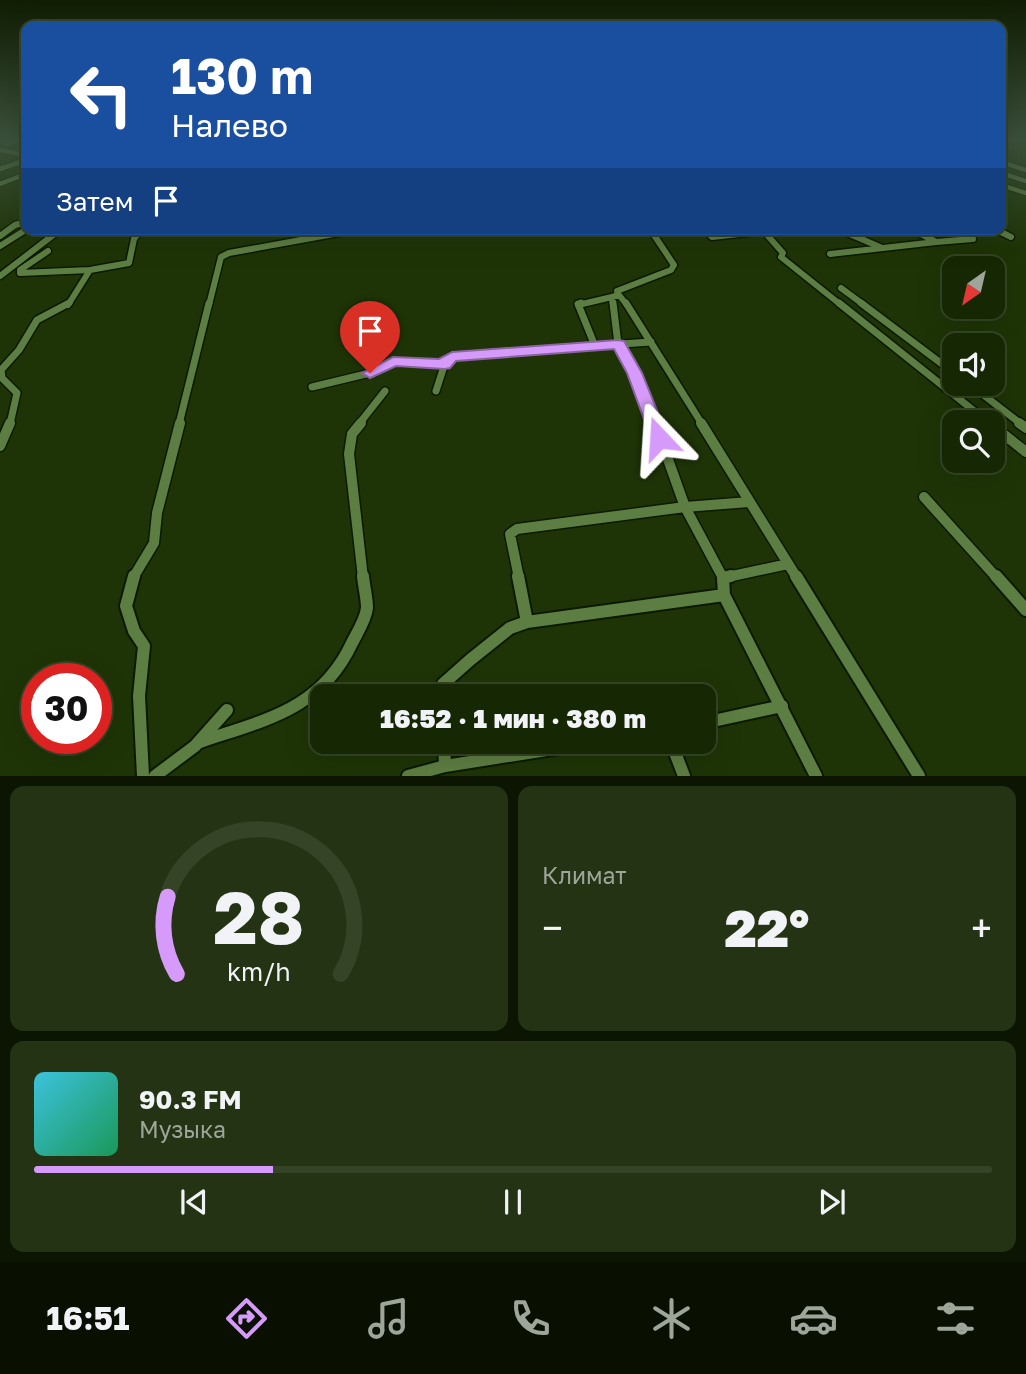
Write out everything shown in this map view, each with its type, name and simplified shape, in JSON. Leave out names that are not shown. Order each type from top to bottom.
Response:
[{"type":"street","points":[[0,184],[20,176]]},
{"type":"street","points":[[1006,187],[1026,193]]},
{"type":"street","points":[[0,226],[21,223]]},
{"type":"street","points":[[0,236],[15,225]]},
{"type":"street","points":[[0,246],[21,233]]},
{"type":"street","points":[[1006,234],[1011,237]]},
{"type":"street","points":[[0,276],[53,235]]},
{"type":"street","points":[[48,251],[20,270],[20,273],[90,270],[129,263],[135,253],[140,235]]},
{"type":"street","points":[[143,775],[139,696],[144,646],[129,627],[127,595],[133,571],[153,545],[157,513],[221,257],[229,253],[325,235]]},
{"type":"street","points":[[654,235],[674,265],[671,270],[617,291],[614,329],[618,344],[635,373],[654,419],[664,456],[685,507],[723,578],[724,595],[816,775]]},
{"type":"street","points":[[710,235],[730,235]]},
{"type":"street","points":[[768,235],[783,253],[781,257],[974,410]]},
{"type":"street","points":[[852,235],[880,247]]},
{"type":"street","points":[[923,235],[936,242]]},
{"type":"street","points":[[830,254],[974,239]]},
{"type":"street","points":[[0,446],[8,433],[17,393],[2,378],[1,370],[19,350],[37,320],[67,306],[90,270]]},
{"type":"street","points":[[841,288],[942,364]]},
{"type":"street","points":[[615,296],[650,342],[919,775]]},
{"type":"street","points":[[592,346],[593,341],[578,304],[615,296]]},
{"type":"street","points":[[436,391],[446,360],[452,356],[650,342]]},
{"type":"street","points":[[312,387],[370,373],[393,362],[445,364]]},
{"type":"street","points":[[200,742],[283,714],[312,696],[332,678],[347,654],[367,611],[349,454],[352,434],[385,391]]},
{"type":"street","points":[[985,396],[1026,428]]},
{"type":"street","points":[[1005,435],[1026,452]]},
{"type":"street","points":[[924,497],[1026,610]]},
{"type":"street","points":[[527,622],[510,534],[517,529],[685,507],[749,502]]},
{"type":"street","points":[[723,578],[788,564]]},
{"type":"street","points":[[443,684],[510,628],[527,622],[724,595]]},
{"type":"street","points":[[716,720],[782,706]]},
{"type":"street","points":[[155,775],[200,742],[214,729],[227,710]]},
{"type":"street","points":[[444,754],[445,766]]},
{"type":"street","points":[[408,775],[521,754]]},
{"type":"street","points":[[676,754],[684,775]]},
{"type":"route","points":[[370,373],[393,362],[445,364],[452,356],[618,344],[635,373],[659,438]]}]
